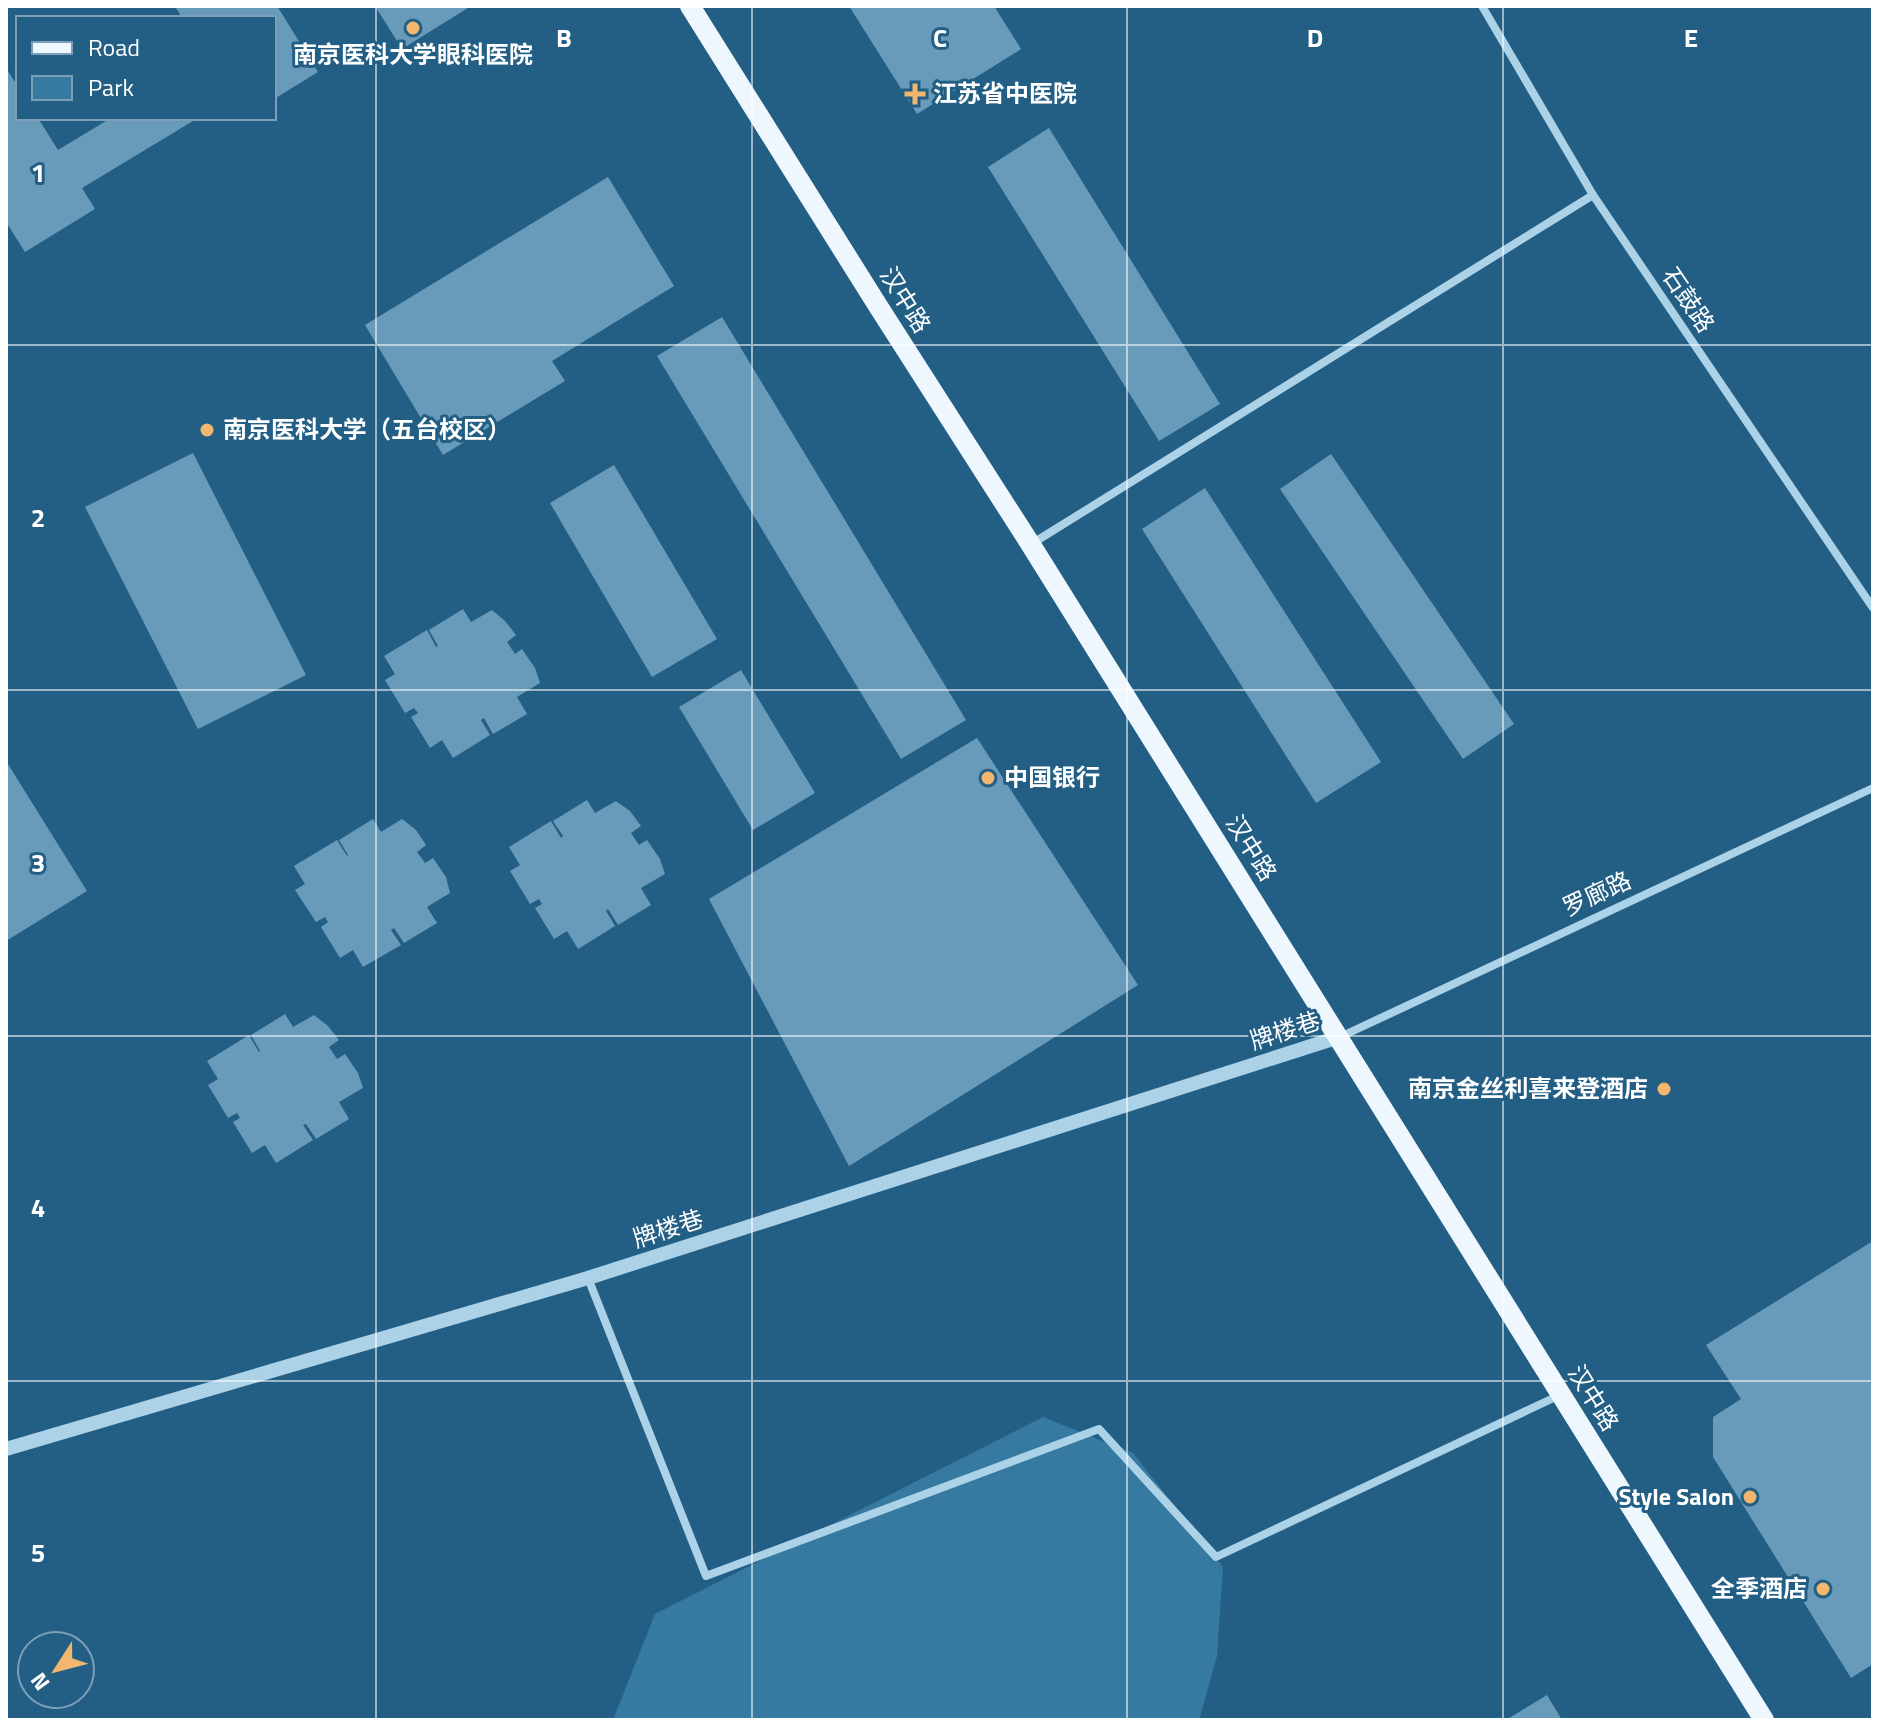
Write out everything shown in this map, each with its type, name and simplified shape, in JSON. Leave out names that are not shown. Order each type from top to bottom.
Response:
[{"type":"main road","name":"汉中路","points":[[690,6],[1031,545],[1764,1720]]},
{"type":"street","name":"石鼓路","points":[[1482,6],[1593,195],[1873,608]]},
{"type":"street","points":[[1031,545],[1593,195]]},
{"type":"street","name":"罗廊路","points":[[1339,1037],[1873,788]]},
{"type":"street","name":"牌楼巷","points":[[6,1449],[588,1278],[1339,1037]]},
{"type":"street","points":[[588,1278],[706,1576],[1099,1429],[1216,1557],[1561,1395]]},
{"type":"green space","points":[[1043,1417],[1133,1453],[1223,1567],[1217,1656],[1199,1720],[613,1720],[655,1614]]},
{"type":"building","points":[[175,6],[277,6],[318,72],[276,98],[276,16],[181,16]]},
{"type":"building","name":"南京医科大学眼科医院","points":[[375,6],[471,6],[402,49]]},
{"type":"building","name":"江苏省中医院","points":[[849,6],[994,6],[1021,49],[917,114]]},
{"type":"building","points":[[6,68],[16,84],[16,120],[39,120],[58,150],[108,120],[195,120],[82,188],[95,209],[25,252],[6,222]]},
{"type":"building","points":[[1049,128],[1220,404],[1159,441],[988,167]]},
{"type":"building","points":[[608,177],[674,286],[552,361],[565,381],[443,455],[365,325]]},
{"type":"building","points":[[722,317],[966,720],[901,759],[657,356]]},
{"type":"building","points":[[193,453],[306,675],[198,729],[85,507]]},
{"type":"building","points":[[1331,454],[1514,724],[1463,759],[1280,489]]},
{"type":"building","points":[[614,465],[717,639],[652,677],[550,503]]},
{"type":"building","points":[[1205,488],[1381,762],[1316,803],[1142,529]]},
{"type":"building","points":[[463,609],[471,622],[492,610],[505,621],[516,635],[507,642],[515,654],[522,649],[535,668],[540,683],[517,697],[527,714],[493,734],[484,718],[481,720],[490,735],[453,758],[442,740],[430,748],[411,717],[418,713],[414,708],[405,713],[385,680],[395,674],[384,656],[427,630],[438,646],[429,630]]},
{"type":"building","points":[[741,670],[815,793],[753,830],[679,707]]},
{"type":"building","points":[[977,738],[1138,985],[849,1166],[709,899]]},
{"type":"building","points":[[6,761],[87,891],[6,941]]},
{"type":"building","points":[[587,800],[595,813],[616,801],[630,811],[641,826],[631,833],[639,845],[647,840],[660,859],[665,874],[641,888],[651,905],[618,925],[608,909],[606,911],[615,926],[578,949],[567,931],[554,939],[535,908],[542,904],[539,899],[530,904],[510,871],[520,865],[509,847],[551,821],[561,838],[563,836],[553,821]]},
{"type":"building","points":[[373,819],[381,832],[402,819],[416,830],[426,845],[417,852],[425,863],[433,858],[446,877],[450,893],[427,907],[437,923],[404,943],[394,928],[391,930],[401,945],[363,967],[353,950],[340,958],[321,927],[328,922],[325,917],[316,922],[295,890],[305,884],[294,866],[337,840],[347,856],[339,840]]},
{"type":"building","points":[[285,1014],[293,1027],[314,1015],[328,1026],[339,1040],[329,1047],[337,1059],[345,1054],[358,1073],[363,1088],[339,1102],[349,1119],[316,1139],[306,1124],[303,1125],[313,1140],[276,1163],[265,1145],[252,1153],[233,1122],[240,1118],[237,1113],[228,1118],[208,1085],[218,1079],[207,1061],[249,1035],[259,1052],[251,1035]]},
{"type":"building","points":[[1873,1241],[1873,1664],[1851,1678],[1713,1457],[1713,1417],[1741,1399],[1706,1345]]},
{"type":"building","points":[[1547,1695],[1562,1720],[1506,1720]]},
{"type":"place","name":"南京医科大学眼科医院","points":[[413,28]]},
{"type":"place","name":"江苏省中医院","points":[[915,94]]},
{"type":"place","name":"南京医科大学（五台校区）","points":[[207,430]]},
{"type":"place","name":"中国银行","points":[[988,778]]},
{"type":"place","name":"南京金丝利喜来登酒店","points":[[1664,1089]]},
{"type":"place","name":"Style Salon","points":[[1750,1497]]},
{"type":"place","name":"全季酒店","points":[[1823,1589]]}]
